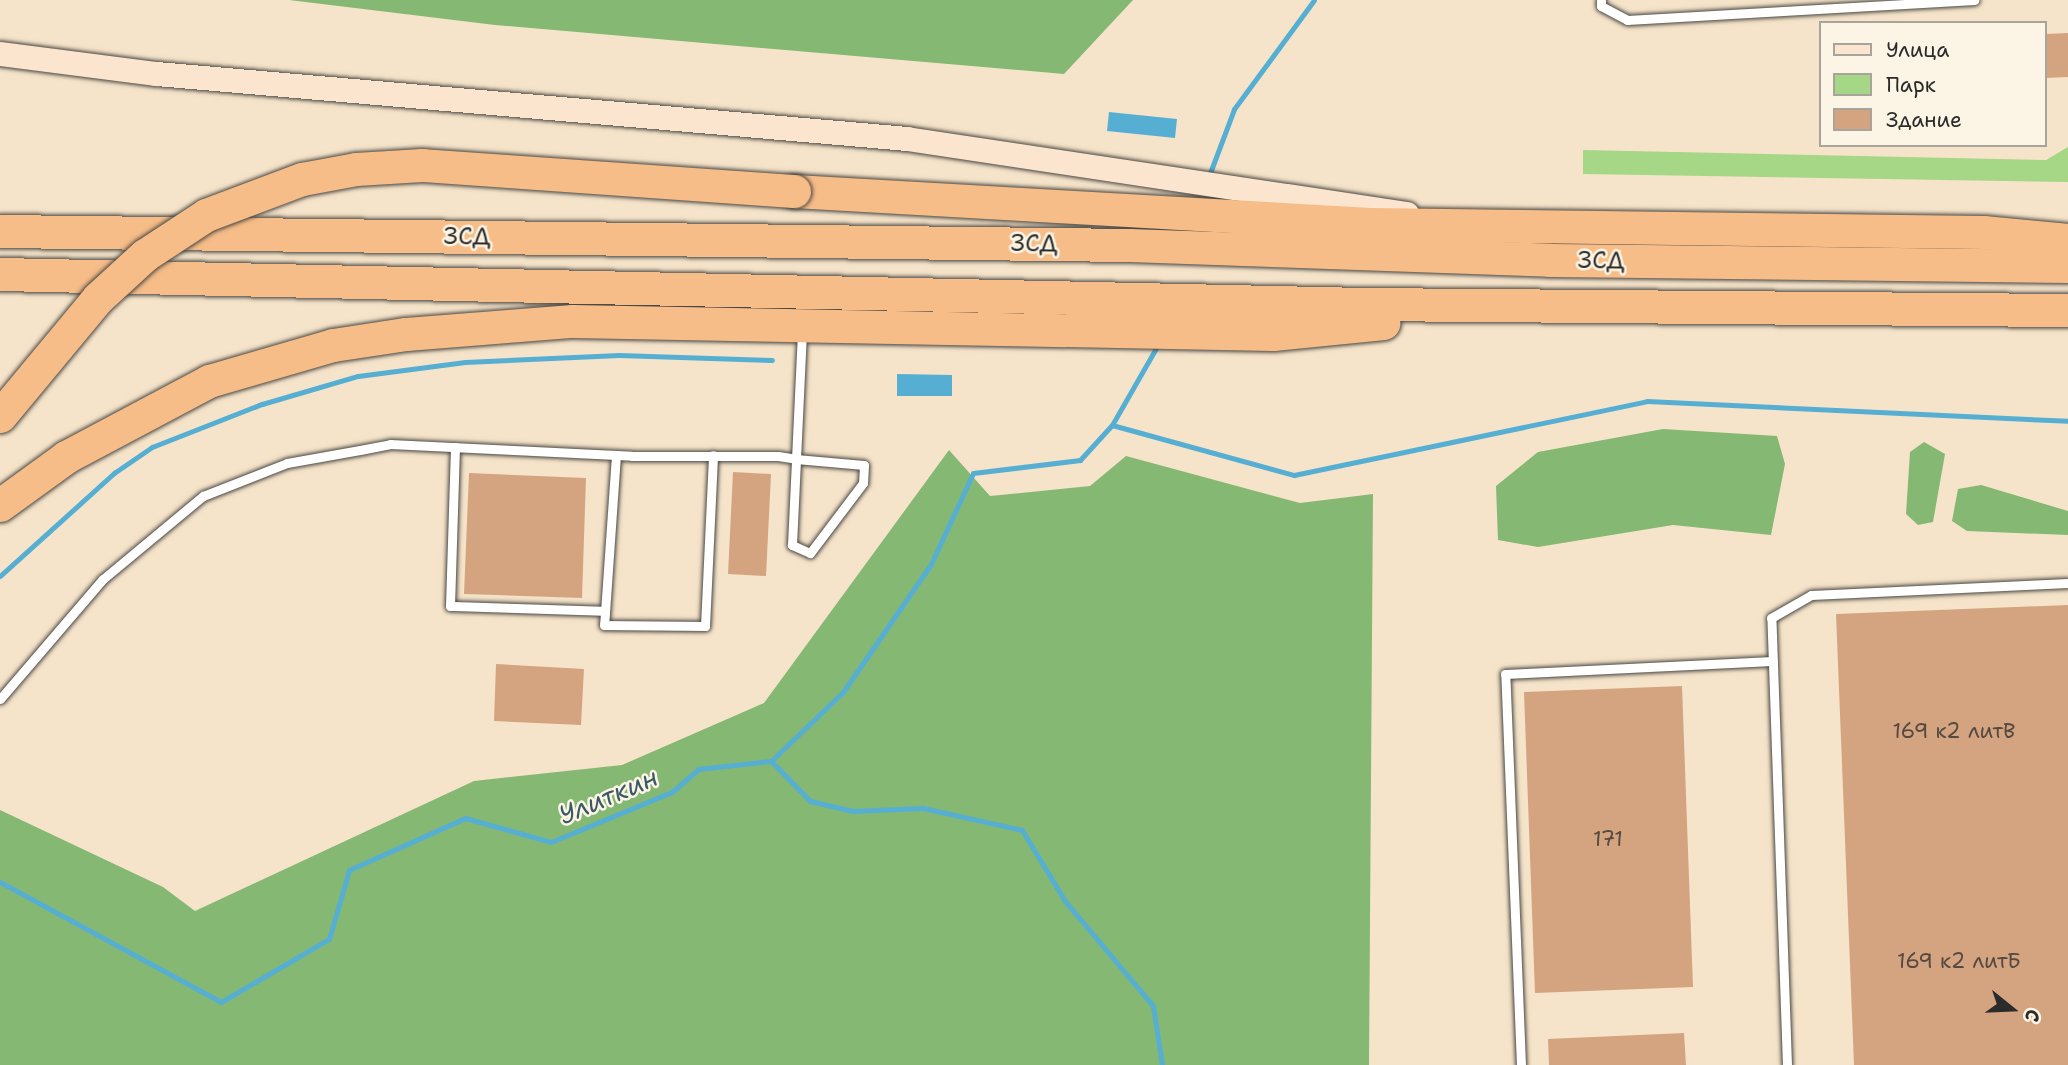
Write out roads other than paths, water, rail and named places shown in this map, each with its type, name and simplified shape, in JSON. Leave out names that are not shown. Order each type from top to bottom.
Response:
[{"type":"highway","points":[[0,416],[98,298],[145,256],[206,215],[302,179],[356,169],[422,165],[794,191],[1370,224],[1983,232],[2068,240]]},
{"type":"highway","name":"ЗСД","points":[[0,232],[1088,244],[1550,260],[2068,266]]},
{"type":"highway","name":"ЗСД","points":[[0,274],[1550,307],[2068,310]]},
{"type":"highway","points":[[4,501],[143,412],[209,381],[333,345],[487,326],[572,321],[1273,334],[1550,307]]},
{"type":"main road","points":[[0,54],[144,72],[907,139],[1358,205],[1458,224]]},
{"type":"lane","points":[[1601,0],[1601,6],[1627,20],[1974,0]]},
{"type":"lane","points":[[0,699],[103,579],[203,496],[287,463],[390,444],[617,455],[796,459],[864,465],[863,483],[810,553],[792,545],[796,459],[802,325]]},
{"type":"lane","points":[[456,447],[450,606],[605,611]]},
{"type":"lane","points":[[617,455],[604,625],[705,626],[713,456]]},
{"type":"lane","points":[[1787,1065],[1771,618],[1811,595],[2068,583]]},
{"type":"lane","points":[[1521,1065],[1505,674],[1773,661]]},
{"type":"water","points":[[1109,112],[1177,119],[1175,138],[1107,131]]},
{"type":"water","points":[[897,374],[952,375],[952,396],[897,396]]},
{"type":"waterway","points":[[1210,173],[1234,109],[1314,0]]},
{"type":"waterway","name":"Улиткин","points":[[0,882],[221,1002],[329,939],[349,870],[465,818],[551,842],[672,792],[698,769],[771,761],[843,692],[931,564],[973,473],[1080,460],[1112,425],[1159,343]]},
{"type":"waterway","points":[[0,576],[114,473],[152,447],[262,404],[358,376],[465,362],[619,355],[772,360]]},
{"type":"waterway","points":[[1112,425],[1294,475],[1647,401],[2068,421]]},
{"type":"waterway","points":[[771,761],[810,801],[853,811],[923,808],[1022,830],[1065,901],[1153,1006],[1162,1065]]}]
